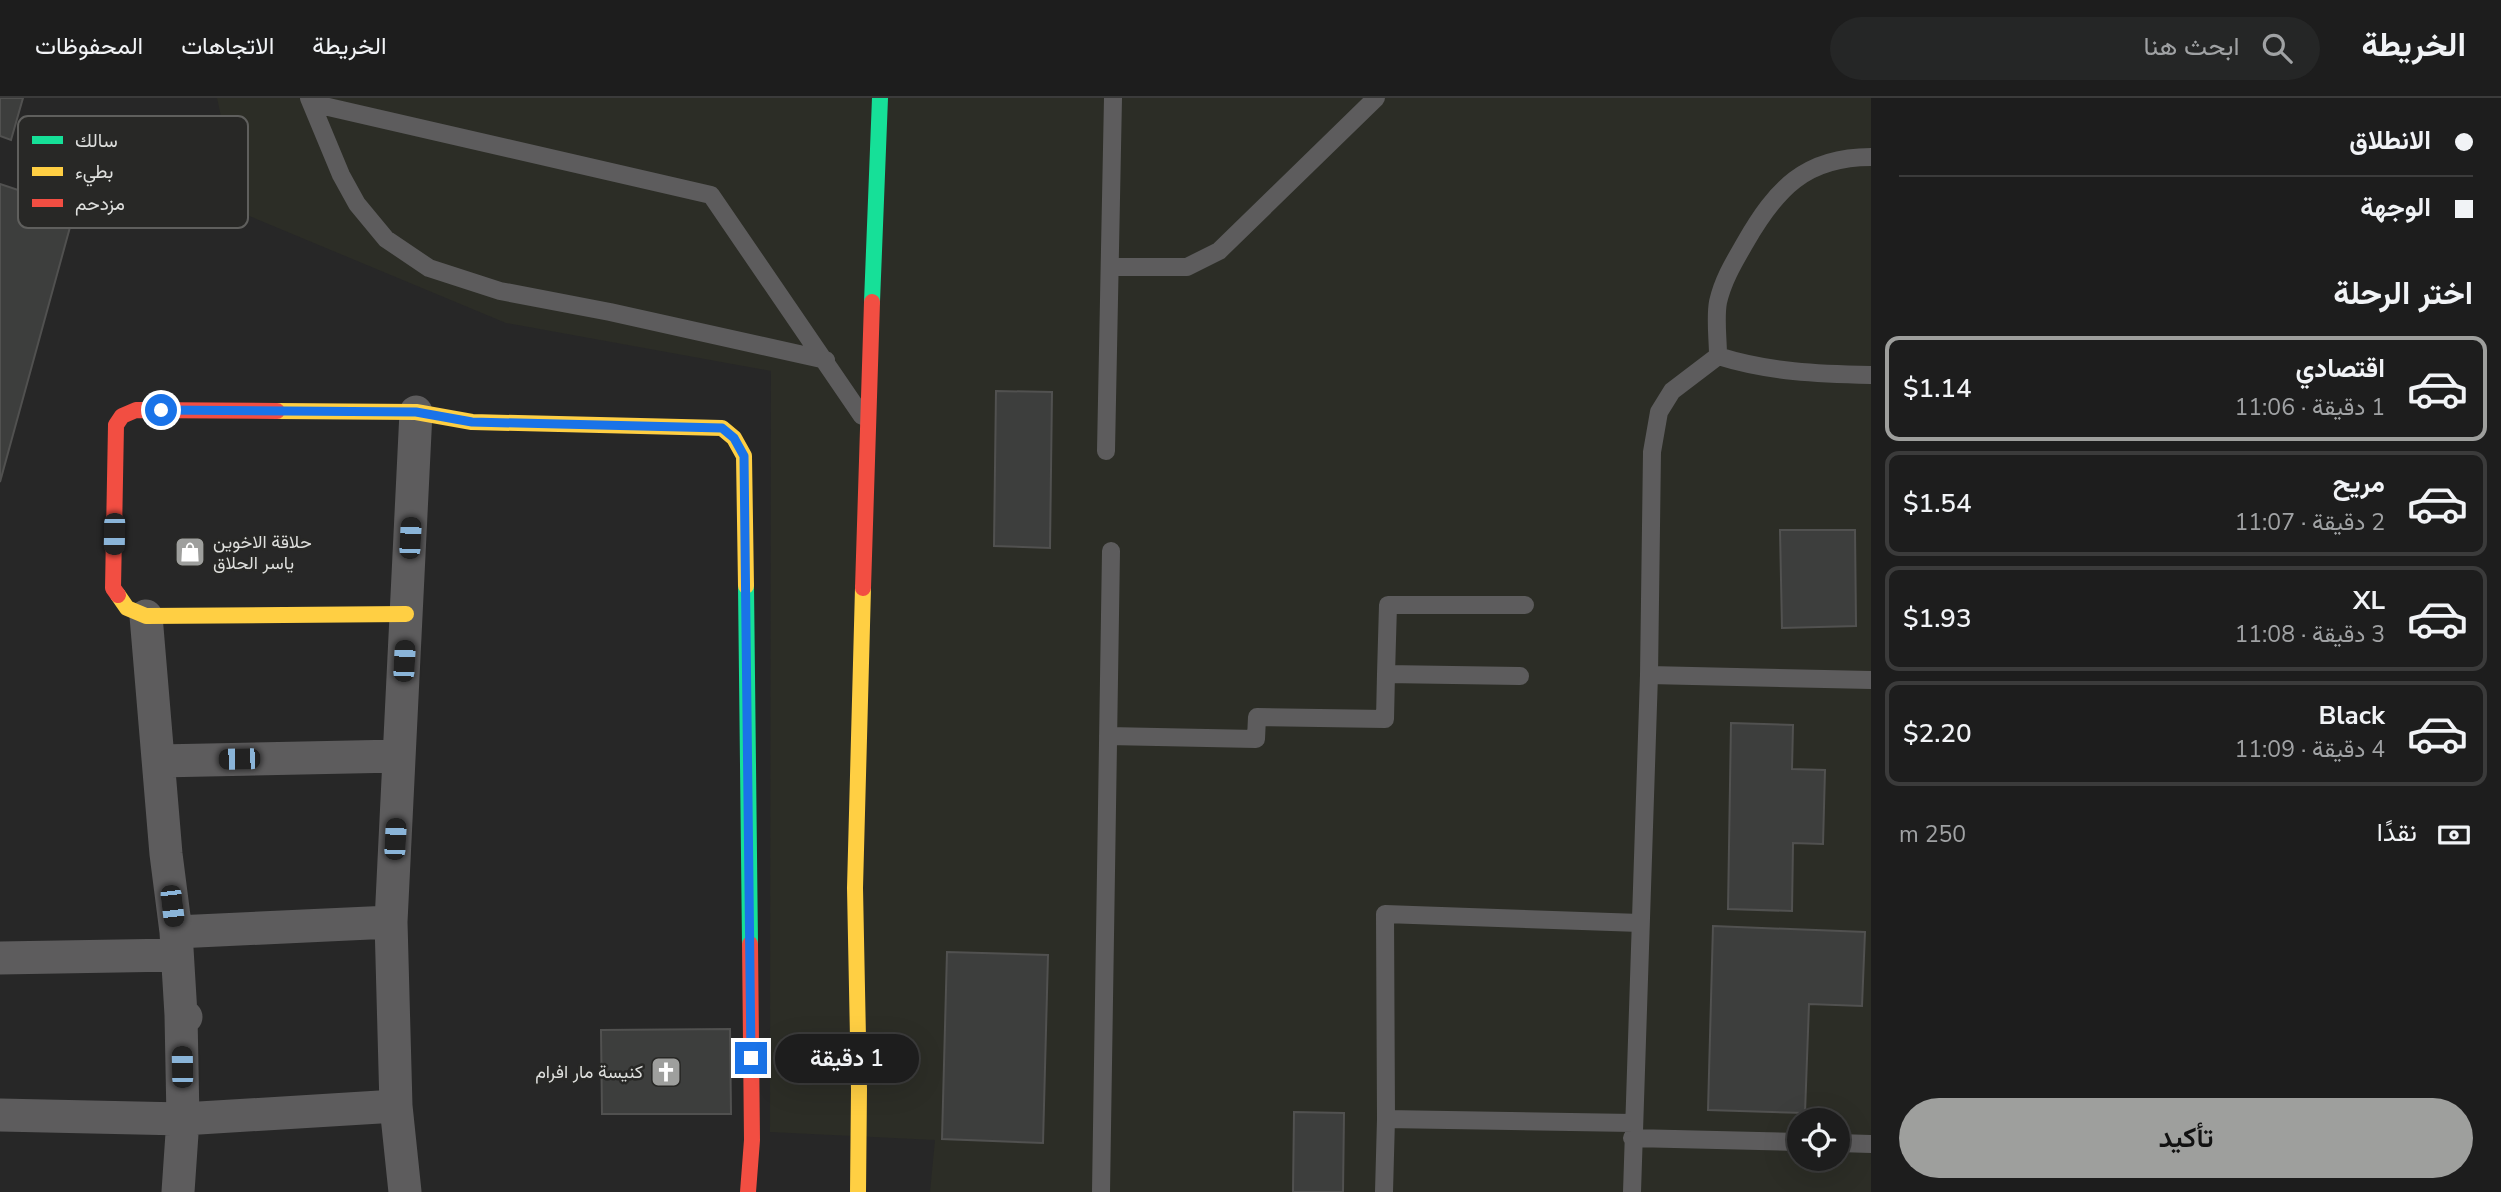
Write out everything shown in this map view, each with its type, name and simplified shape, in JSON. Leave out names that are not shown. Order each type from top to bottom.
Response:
[{"type":"street","points":[[858,1192],[855,888],[880,98]]},
{"type":"street","points":[[406,614],[146,616],[127,608],[113,588],[116,425],[122,416],[136,410],[416,412],[472,422],[722,428],[734,438],[744,456],[752,1140],[748,1192]]},
{"type":"street","points":[[405,1192],[396,1106],[391,922],[416,412]]},
{"type":"street","points":[[146,616],[183,1016],[183,1119],[178,1192]]},
{"type":"street","points":[[159,761],[399,756]]},
{"type":"street","points":[[0,958],[391,922]]},
{"type":"street","points":[[0,1115],[183,1119],[396,1106]]},
{"type":"lane","points":[[1106,451],[1113,98]]},
{"type":"lane","points":[[1110,267],[1188,267],[1219,251],[1376,98]]},
{"type":"lane","points":[[310,100],[712,195],[868,425]]},
{"type":"lane","points":[[310,100],[341,175],[357,204],[386,239],[429,268],[500,290],[826,360]]},
{"type":"lane","points":[[1718,356],[1718,304],[1726,275],[1759,219],[1782,188],[1810,169],[1848,157],[1871,157]]},
{"type":"lane","points":[[1718,356],[1749,366],[1781,370],[1871,375]]},
{"type":"lane","points":[[1632,1192],[1649,675],[1652,452],[1659,412],[1672,391],[1718,356]]},
{"type":"lane","points":[[1101,1192],[1111,551]]},
{"type":"lane","points":[[1108,736],[1256,738],[1257,717],[1385,719],[1388,605],[1525,606]]},
{"type":"lane","points":[[1386,674],[1520,676]]},
{"type":"lane","points":[[1649,675],[1871,680]]},
{"type":"lane","points":[[1384,1192],[1385,914],[1640,923]]},
{"type":"lane","points":[[1386,1119],[1787,1141]]},
{"type":"lane","points":[[1850,1143],[1871,1144]]},
{"type":"shaded area","points":[[217,98],[1871,98],[1871,1192],[930,1192],[935,1140],[770,1132],[771,371],[506,323],[248,216],[248,116],[221,116]]},
{"type":"building","points":[[0,98],[23,98],[11,140],[0,136]]},
{"type":"building","points":[[0,184],[18,190],[18,228],[70,228],[0,482]]},
{"type":"building","points":[[996,391],[1052,392],[1050,548],[994,546]]},
{"type":"building","points":[[1780,530],[1855,530],[1856,626],[1782,628]]},
{"type":"building","points":[[1731,723],[1793,725],[1792,769],[1825,770],[1823,844],[1793,843],[1792,911],[1728,909]]},
{"type":"building","points":[[1713,926],[1865,932],[1862,1006],[1809,1004],[1805,1108],[1787,1108],[1787,1112],[1708,1110]]},
{"type":"building","points":[[947,952],[1048,955],[1043,1143],[942,1139]]},
{"type":"building","name":"كنيسة مار افرام","points":[[730,1029],[731,1114],[602,1114],[601,1030]]},
{"type":"building","points":[[1294,1112],[1344,1113],[1343,1192],[1293,1192]]},
{"type":"traffic: fast","points":[[872,302],[880,98]]},
{"type":"traffic: fast","points":[[746,586],[750,944]]},
{"type":"traffic: slow","points":[[277,411],[416,412],[472,422],[722,428],[734,438],[744,456],[746,586]]},
{"type":"traffic: slow","points":[[858,1192],[855,888],[863,588]]},
{"type":"traffic: slow","points":[[118,595],[127,608],[146,616],[406,614]]},
{"type":"traffic: jam","points":[[863,588],[872,302]]},
{"type":"traffic: jam","points":[[118,595],[113,588],[116,425],[122,416],[136,410],[277,411]]},
{"type":"traffic: jam","points":[[748,1192],[752,1140],[750,944]]},
{"type":"place","name":"حلاقة الاخوين ياسر الحلاق","points":[[190,552]]},
{"type":"place","name":"كنيسة مار افرام","points":[[666,1072]]},
{"type":"route","points":[[161,410],[416,412],[472,422],[722,428],[734,438],[744,456],[751,1058]]}]
